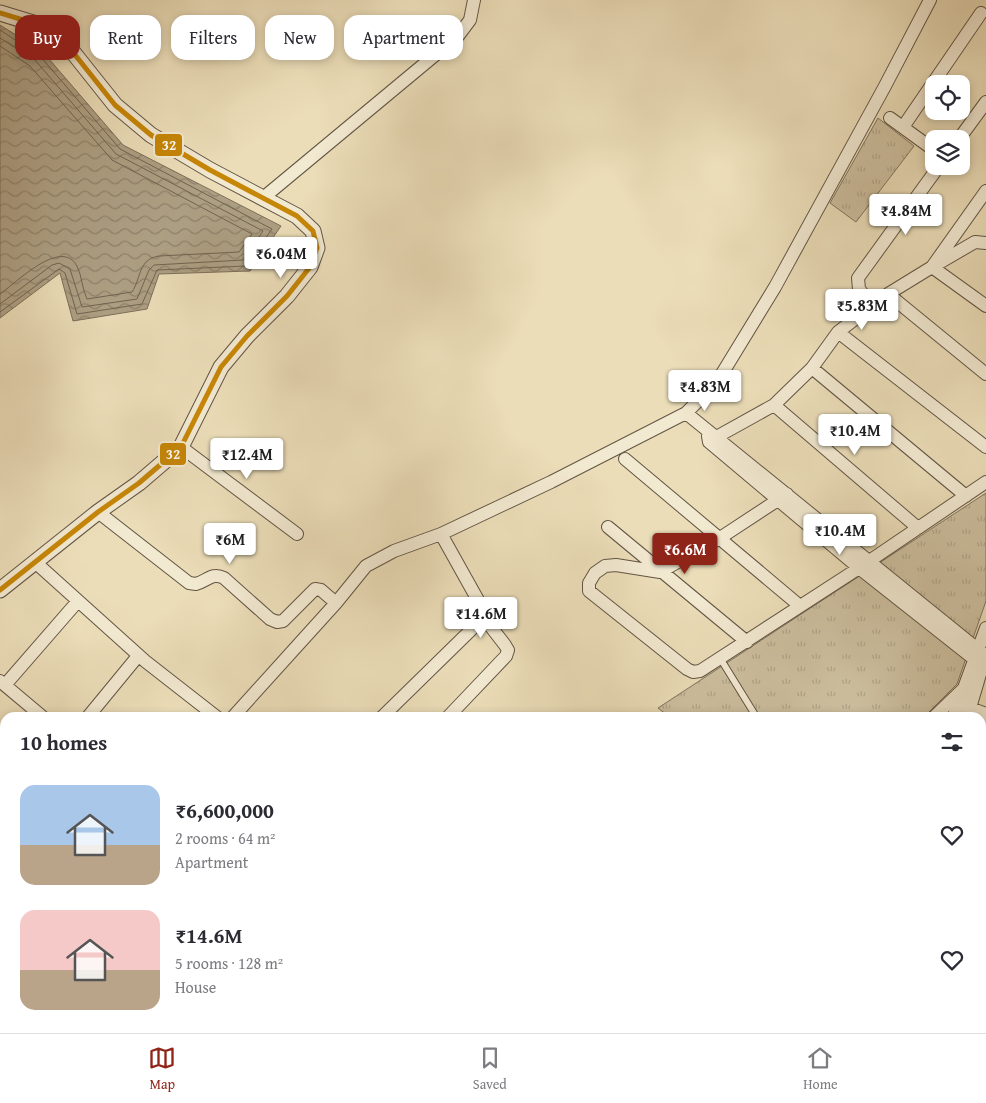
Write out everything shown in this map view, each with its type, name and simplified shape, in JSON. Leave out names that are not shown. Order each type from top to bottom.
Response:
[{"type":"street","points":[[263,198],[458,36],[470,20],[474,0]]},
{"type":"street","points":[[237,712],[336,603],[366,566],[394,551],[441,534],[551,482],[686,413],[727,369],[880,95],[925,2]]},
{"type":"street","points":[[0,13],[46,27],[64,41],[115,105],[151,135],[297,216],[314,231],[317,248],[310,267],[288,296],[247,336],[221,367],[180,447],[139,483],[98,512],[0,590]]},
{"type":"street","points":[[903,127],[980,13]]},
{"type":"street","points":[[966,130],[986,102]]},
{"type":"street","points":[[890,118],[925,143]]},
{"type":"street","points":[[872,306],[859,289],[858,278],[932,175]]},
{"type":"street","points":[[932,267],[986,191]]},
{"type":"street","points":[[711,436],[774,405],[812,368],[838,332],[888,294],[975,242],[986,243]]},
{"type":"street","points":[[932,267],[986,306]]},
{"type":"street","points":[[888,294],[986,374]]},
{"type":"street","points":[[838,332],[986,447]]},
{"type":"street","points":[[812,368],[966,496]]},
{"type":"street","points":[[774,405],[918,528]]},
{"type":"street","points":[[686,413],[783,497],[982,662]]},
{"type":"street","points":[[180,447],[297,534]]},
{"type":"street","points":[[626,459],[800,606]]},
{"type":"street","points":[[783,497],[720,538],[660,572],[616,565],[605,566],[592,578],[589,583],[589,591],[687,669],[693,672],[700,671],[864,565],[986,482]]},
{"type":"street","points":[[98,512],[189,583],[196,584],[209,577],[218,575],[276,622],[283,621],[315,588],[321,590],[336,603]]},
{"type":"street","points":[[608,527],[660,572],[747,642]]},
{"type":"street","points":[[441,534],[479,602],[481,614],[508,650],[506,656],[453,712]]},
{"type":"street","points":[[35,562],[201,712]]},
{"type":"street","points":[[37,712],[3,683],[78,601]]},
{"type":"street","points":[[387,712],[475,626],[481,614]]},
{"type":"street","points":[[961,712],[982,662],[986,628]]},
{"type":"street","points":[[92,712],[138,656]]},
{"type":"street","points":[[939,712],[964,689],[982,662]]},
{"type":"street","points":[[961,712],[964,689]]},
{"type":"lane","points":[[720,658],[753,712]]},
{"type":"green space","points":[[878,118],[914,146],[856,222],[830,203]]},
{"type":"green space","points":[[986,493],[986,601],[957,684],[929,712],[663,712],[658,708]]},
{"type":"water","points":[[0,25],[15,34],[15,60],[50,60],[123,145],[281,226],[250,271],[159,274],[147,309],[73,321],[60,273],[0,318]]},
{"type":"transit line","name":"32","points":[[0,13],[46,27],[64,41],[115,105],[151,135],[210,170],[297,216],[313,231],[317,248],[310,267],[287,296],[247,336],[221,367],[181,447],[139,483],[98,512],[0,590]]}]
